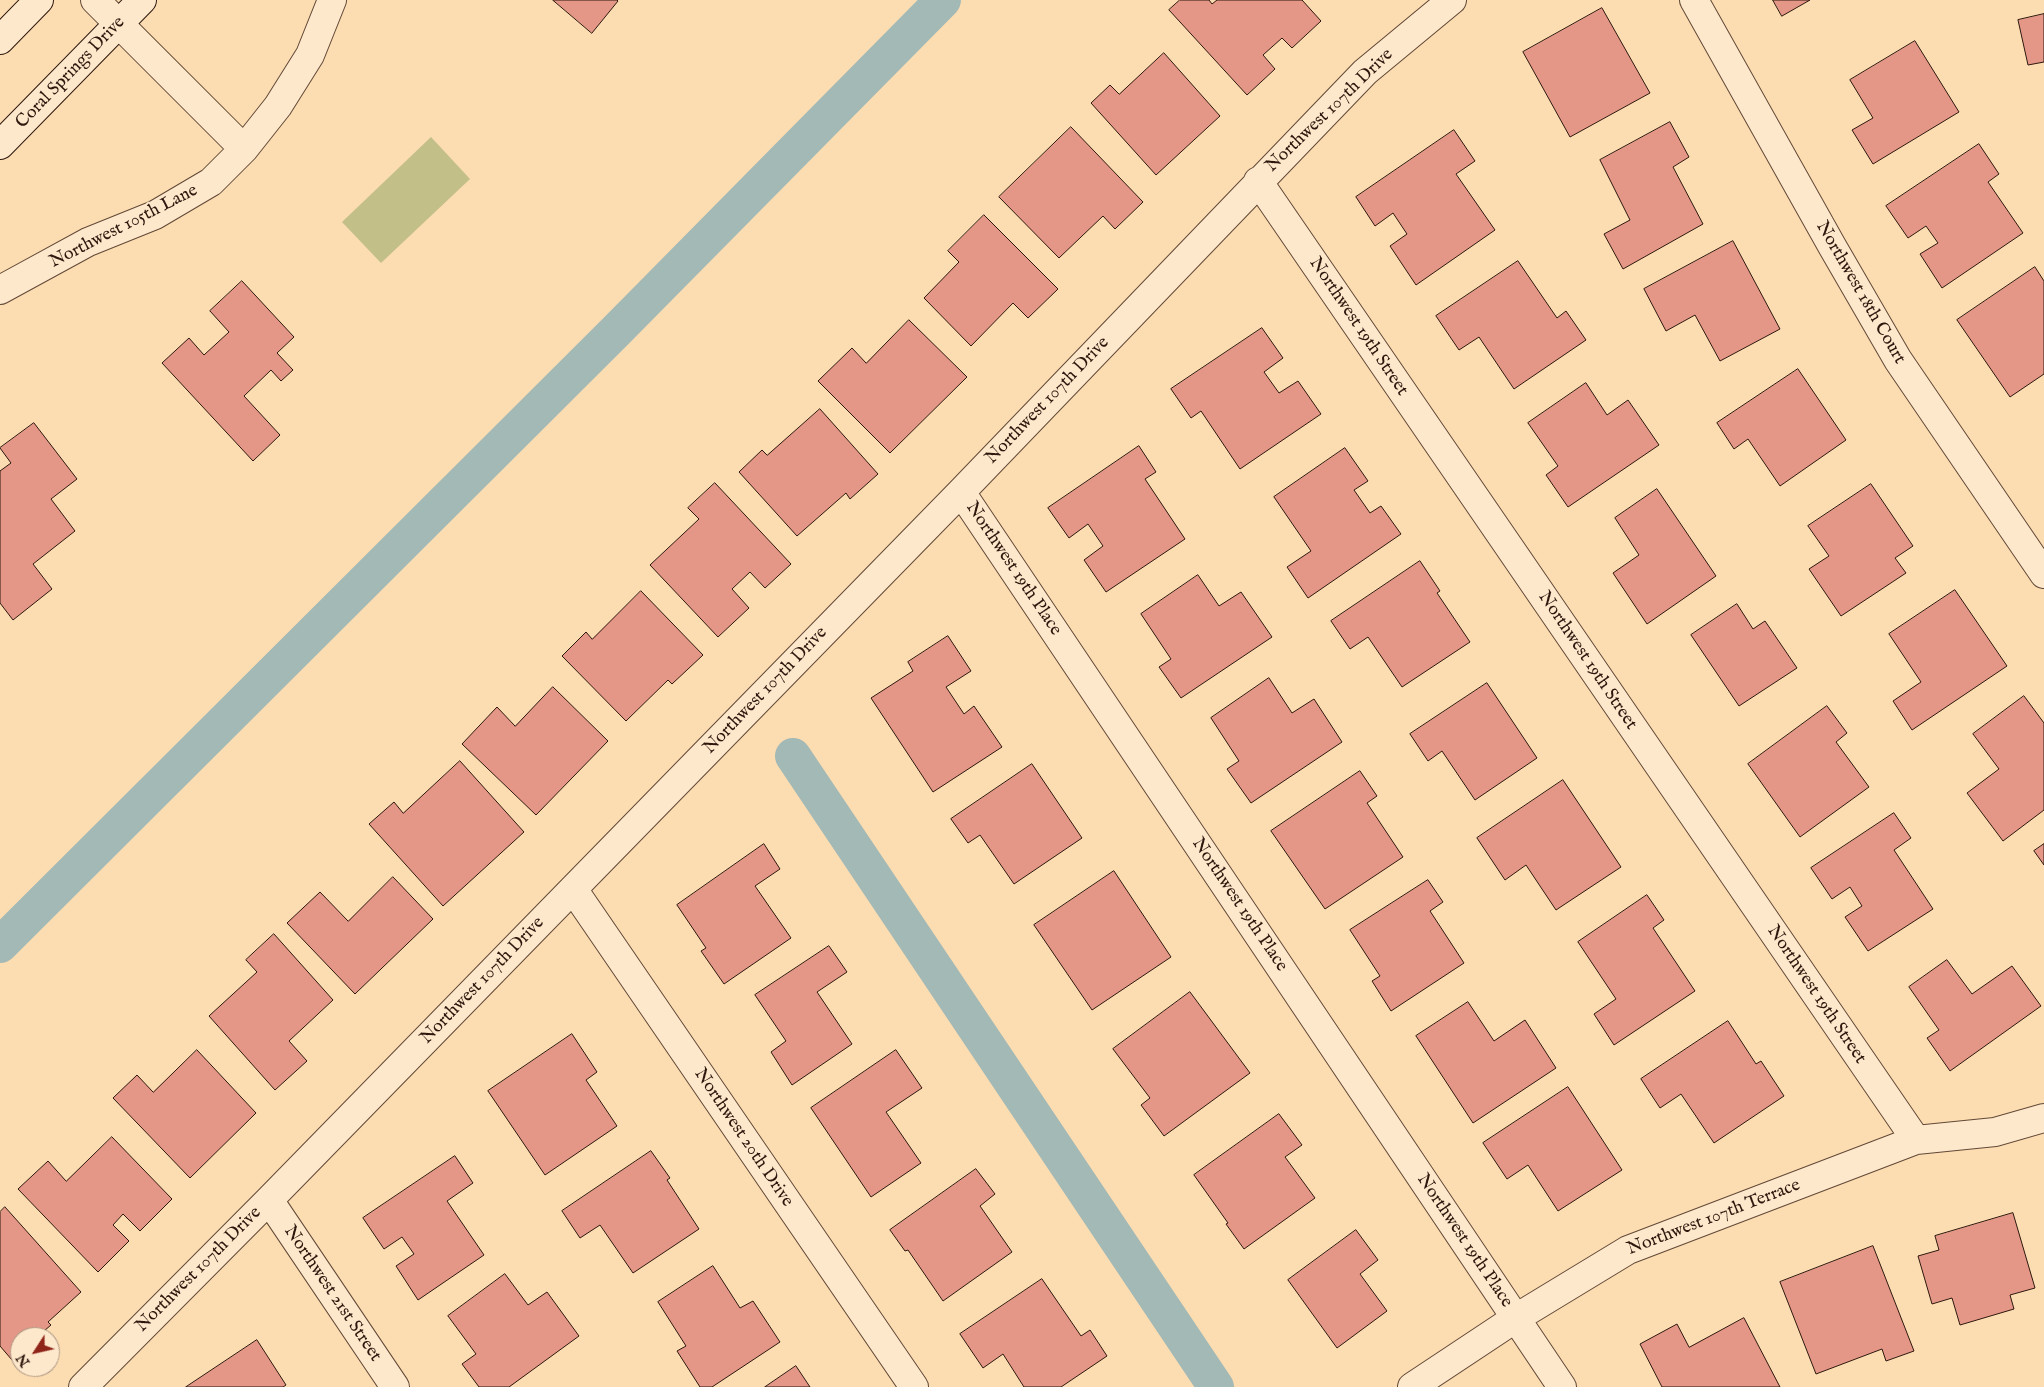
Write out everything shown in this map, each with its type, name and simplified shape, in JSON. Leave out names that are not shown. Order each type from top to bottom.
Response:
[{"type":"street","points":[[0,40],[39,0]]},
{"type":"street","points":[[95,0],[244,149]]},
{"type":"street","name":"Coral Springs Drive","points":[[0,145],[142,0]]},
{"type":"street","name":"Northwest 105th Lane","points":[[0,290],[88,242],[155,215],[212,182],[244,149],[278,106],[310,55],[332,0]]},
{"type":"street","name":"Northwest 107th Drive","points":[[83,1387],[270,1200],[961,492],[1258,181],[1365,72],[1452,0]]},
{"type":"street","name":"Northwest 18th Court","points":[[1694,0],[1898,360],[2044,574]]},
{"type":"street","name":"Northwest 19th Street","points":[[1258,181],[1916,1140]]},
{"type":"street","name":"Northwest 19th Place","points":[[961,492],[1562,1387]]},
{"type":"street","name":"Northwest 20th Drive","points":[[573,889],[914,1387]]},
{"type":"street","name":"Northwest 107th Terrace","points":[[1412,1387],[1516,1318],[1628,1250],[1916,1140],[1995,1132],[2044,1118]]},
{"type":"street","name":"Northwest 21st Street","points":[[270,1200],[395,1387]]},
{"type":"shaded area","points":[[431,137],[470,179],[381,263],[342,222]]},
{"type":"building","points":[[553,0],[617,0],[618,1],[592,33]]},
{"type":"building","points":[[1180,0],[1209,0],[1212,4],[1217,0],[1302,0],[1321,21],[1292,48],[1282,38],[1263,55],[1275,69],[1247,95],[1169,10]]},
{"type":"building","points":[[1773,0],[1810,0],[1782,16]]},
{"type":"building","points":[[1602,8],[1650,93],[1570,137],[1523,52]]},
{"type":"building","points":[[2044,14],[2044,62],[2028,65],[2018,20]]},
{"type":"building","points":[[1915,41],[1959,112],[1873,164],[1852,130],[1873,118],[1850,80]]},
{"type":"building","points":[[1164,53],[1220,116],[1156,175],[1091,103],[1110,85],[1119,94]]},
{"type":"building","points":[[1670,122],[1689,157],[1673,167],[1703,224],[1623,269],[1604,234],[1630,220],[1600,160]]},
{"type":"building","points":[[1071,127],[1143,202],[1115,229],[1103,216],[1059,258],[999,197]]},
{"type":"building","points":[[1454,130],[1475,161],[1456,174],[1495,230],[1416,285],[1390,246],[1407,234],[1393,213],[1375,226],[1356,197]]},
{"type":"building","points":[[1979,144],[1999,174],[1988,182],[2023,233],[1942,288],[1920,254],[1938,243],[1926,226],[1908,238],[1886,206]]},
{"type":"building","points":[[984,215],[1058,289],[1028,318],[1013,303],[971,346],[924,298],[959,262],[948,251]]},
{"type":"building","points":[[1733,241],[1780,329],[1720,361],[1695,315],[1666,331],[1644,289]]},
{"type":"building","points":[[1518,261],[1557,318],[1566,311],[1586,340],[1514,389],[1479,337],[1459,350],[1436,316]]},
{"type":"building","points":[[2035,267],[2044,281],[2044,374],[2010,397],[1957,320]]},
{"type":"building","points":[[242,281],[294,337],[277,353],[293,370],[281,381],[271,370],[244,396],[280,435],[253,461],[162,363],[189,338],[204,355],[229,332],[210,311]]},
{"type":"building","points":[[909,320],[967,377],[890,453],[818,381],[852,348],[866,363]]},
{"type":"building","points":[[1262,328],[1283,358],[1264,372],[1279,393],[1298,381],[1321,414],[1240,469],[1201,411],[1191,418],[1171,389]]},
{"type":"building","points":[[1798,369],[1846,440],[1780,486],[1748,439],[1734,449],[1717,423]]},
{"type":"building","points":[[1586,383],[1607,415],[1628,400],[1659,445],[1568,507],[1546,475],[1558,466],[1528,423]]},
{"type":"building","points":[[820,409],[878,474],[850,499],[846,493],[797,536],[739,472],[762,450],[767,455]]},
{"type":"building","points":[[34,423],[77,479],[51,499],[75,531],[33,564],[52,589],[13,620],[0,603],[0,471],[11,463],[0,448]]},
{"type":"building","points":[[1139,446],[1156,472],[1145,479],[1185,539],[1106,592],[1084,560],[1103,546],[1088,524],[1069,538],[1048,508]]},
{"type":"building","points":[[1345,448],[1368,481],[1354,490],[1370,513],[1381,506],[1401,534],[1308,598],[1287,567],[1311,551],[1274,497]]},
{"type":"building","points":[[715,483],[791,564],[765,588],[750,572],[732,589],[749,608],[718,637],[650,565],[699,519],[688,508]]},
{"type":"building","points":[[1871,484],[1913,546],[1895,558],[1906,573],[1841,616],[1809,569],[1829,556],[1808,526]]},
{"type":"building","points":[[1657,489],[1716,576],[1647,624],[1613,573],[1639,555],[1615,518]]},
{"type":"building","points":[[1420,561],[1440,591],[1437,593],[1470,642],[1402,687],[1368,637],[1350,649],[1331,621]]},
{"type":"building","points":[[1198,575],[1219,606],[1241,592],[1272,637],[1181,698],[1159,667],[1171,659],[1141,614]]},
{"type":"building","points":[[1955,590],[2007,666],[1912,730],[1893,701],[1921,682],[1889,634]]},
{"type":"building","points":[[641,591],[703,655],[672,684],[668,680],[626,721],[562,656],[586,632],[592,639]]},
{"type":"building","points":[[1737,604],[1753,629],[1765,621],[1797,668],[1739,706],[1691,635]]},
{"type":"building","points":[[948,636],[971,671],[946,687],[964,714],[974,706],[1002,747],[933,792],[871,698],[913,671],[908,662]]},
{"type":"building","points":[[1269,678],[1292,713],[1314,699],[1342,742],[1251,803],[1227,769],[1239,761],[1211,718]]},
{"type":"building","points":[[1487,683],[1537,758],[1475,800],[1442,751],[1428,761],[1410,734]]},
{"type":"building","points":[[553,687],[608,741],[536,815],[462,744],[497,707],[515,726]]},
{"type":"building","points":[[2024,696],[2044,723],[2044,810],[2003,841],[1967,793],[1999,769],[1973,734]]},
{"type":"building","points":[[1827,706],[1847,733],[1836,742],[1869,787],[1800,837],[1748,764]]},
{"type":"building","points":[[460,761],[524,832],[443,906],[369,824],[394,802],[403,813]]},
{"type":"building","points":[[1032,764],[1082,838],[1014,884],[980,835],[968,843],[951,819]]},
{"type":"building","points":[[1360,771],[1377,796],[1367,803],[1403,857],[1325,909],[1271,831]]},
{"type":"building","points":[[1563,780],[1621,867],[1556,910],[1526,865],[1505,880],[1477,838]]},
{"type":"building","points":[[1894,813],[1911,838],[1894,850],[1933,909],[1868,951],[1845,917],[1862,906],[1850,887],[1832,899],[1811,868]]},
{"type":"building","points":[[764,844],[780,869],[755,886],[791,938],[724,984],[701,951],[706,948],[677,905]]},
{"type":"building","points":[[2044,844],[2044,865],[2034,851]]},
{"type":"building","points":[[1114,871],[1171,957],[1092,1010],[1034,925]]},
{"type":"building","points":[[393,877],[433,919],[355,994],[287,923],[320,892],[348,921]]},
{"type":"building","points":[[1428,880],[1443,902],[1430,911],[1464,963],[1391,1011],[1372,981],[1380,976],[1350,930]]},
{"type":"building","points":[[1647,895],[1664,920],[1653,928],[1695,991],[1614,1045],[1594,1014],[1616,999],[1578,942]]},
{"type":"building","points":[[274,934],[333,1000],[289,1041],[307,1061],[275,1090],[209,1016],[257,972],[246,960]]},
{"type":"building","points":[[829,946],[847,972],[817,992],[852,1044],[792,1085],[771,1052],[786,1041],[755,995]]},
{"type":"building","points":[[1947,960],[1972,994],[2012,966],[2041,1006],[1950,1071],[1927,1038],[1939,1030],[1909,987]]},
{"type":"building","points":[[1190,992],[1250,1073],[1164,1136],[1141,1105],[1150,1098],[1113,1049]]},
{"type":"building","points":[[1468,1002],[1494,1041],[1525,1020],[1556,1068],[1473,1123],[1416,1036]]},
{"type":"building","points":[[1728,1021],[1756,1064],[1761,1061],[1784,1096],[1714,1143],[1681,1094],[1660,1108],[1641,1079]]},
{"type":"building","points":[[572,1034],[597,1072],[586,1080],[617,1126],[545,1175],[488,1091]]},
{"type":"building","points":[[197,1050],[256,1113],[190,1178],[113,1098],[137,1075],[153,1092]]},
{"type":"building","points":[[896,1050],[922,1088],[886,1112],[921,1163],[871,1197],[811,1108]]},
{"type":"building","points":[[1568,1087],[1622,1170],[1558,1211],[1528,1165],[1507,1179],[1483,1143]]},
{"type":"building","points":[[1279,1114],[1302,1145],[1285,1157],[1315,1198],[1244,1249],[1194,1175]]},
{"type":"building","points":[[112,1137],[172,1199],[140,1231],[123,1214],[113,1225],[129,1241],[98,1272],[18,1189],[48,1161],[66,1181]]},
{"type":"building","points":[[651,1151],[670,1178],[667,1180],[699,1229],[633,1273],[600,1225],[580,1238],[562,1211]]},
{"type":"building","points":[[455,1156],[473,1183],[447,1201],[484,1255],[418,1300],[396,1266],[414,1254],[402,1237],[384,1249],[363,1218]]},
{"type":"building","points":[[976,1169],[995,1194],[980,1206],[1012,1252],[943,1301],[908,1250],[905,1251],[890,1230]]},
{"type":"building","points":[[5,1207],[81,1292],[48,1322],[51,1325],[49,1327],[10,1327],[10,1358],[0,1346],[0,1212]]},
{"type":"building","points":[[2013,1213],[2035,1288],[2010,1295],[2014,1309],[1960,1325],[1952,1298],[1932,1304],[1918,1256],[1939,1250],[1935,1236]]},
{"type":"building","points":[[1356,1230],[1378,1260],[1360,1274],[1387,1311],[1337,1348],[1288,1280]]},
{"type":"building","points":[[1873,1246],[1914,1351],[1886,1361],[1882,1349],[1816,1374],[1780,1282]]},
{"type":"building","points":[[713,1266],[740,1308],[753,1301],[780,1342],[712,1387],[700,1387],[677,1351],[686,1346],[658,1302]]},
{"type":"building","points":[[505,1274],[528,1305],[547,1292],[579,1336],[509,1387],[479,1387],[462,1364],[476,1354],[448,1316]]},
{"type":"building","points":[[1042,1279],[1081,1336],[1090,1330],[1107,1356],[1061,1387],[1024,1387],[1003,1354],[983,1368],[960,1334]]},
{"type":"building","points":[[1744,1318],[1780,1387],[1662,1387],[1640,1344],[1677,1324],[1689,1347]]},
{"type":"building","points":[[257,1340],[286,1385],[283,1387],[186,1387]]},
{"type":"building","points":[[796,1366],[810,1387],[765,1387]]},
{"type":"waterway","points":[[0,945],[616,331],[943,0]]},
{"type":"waterway","points":[[793,756],[1216,1387]]}]
